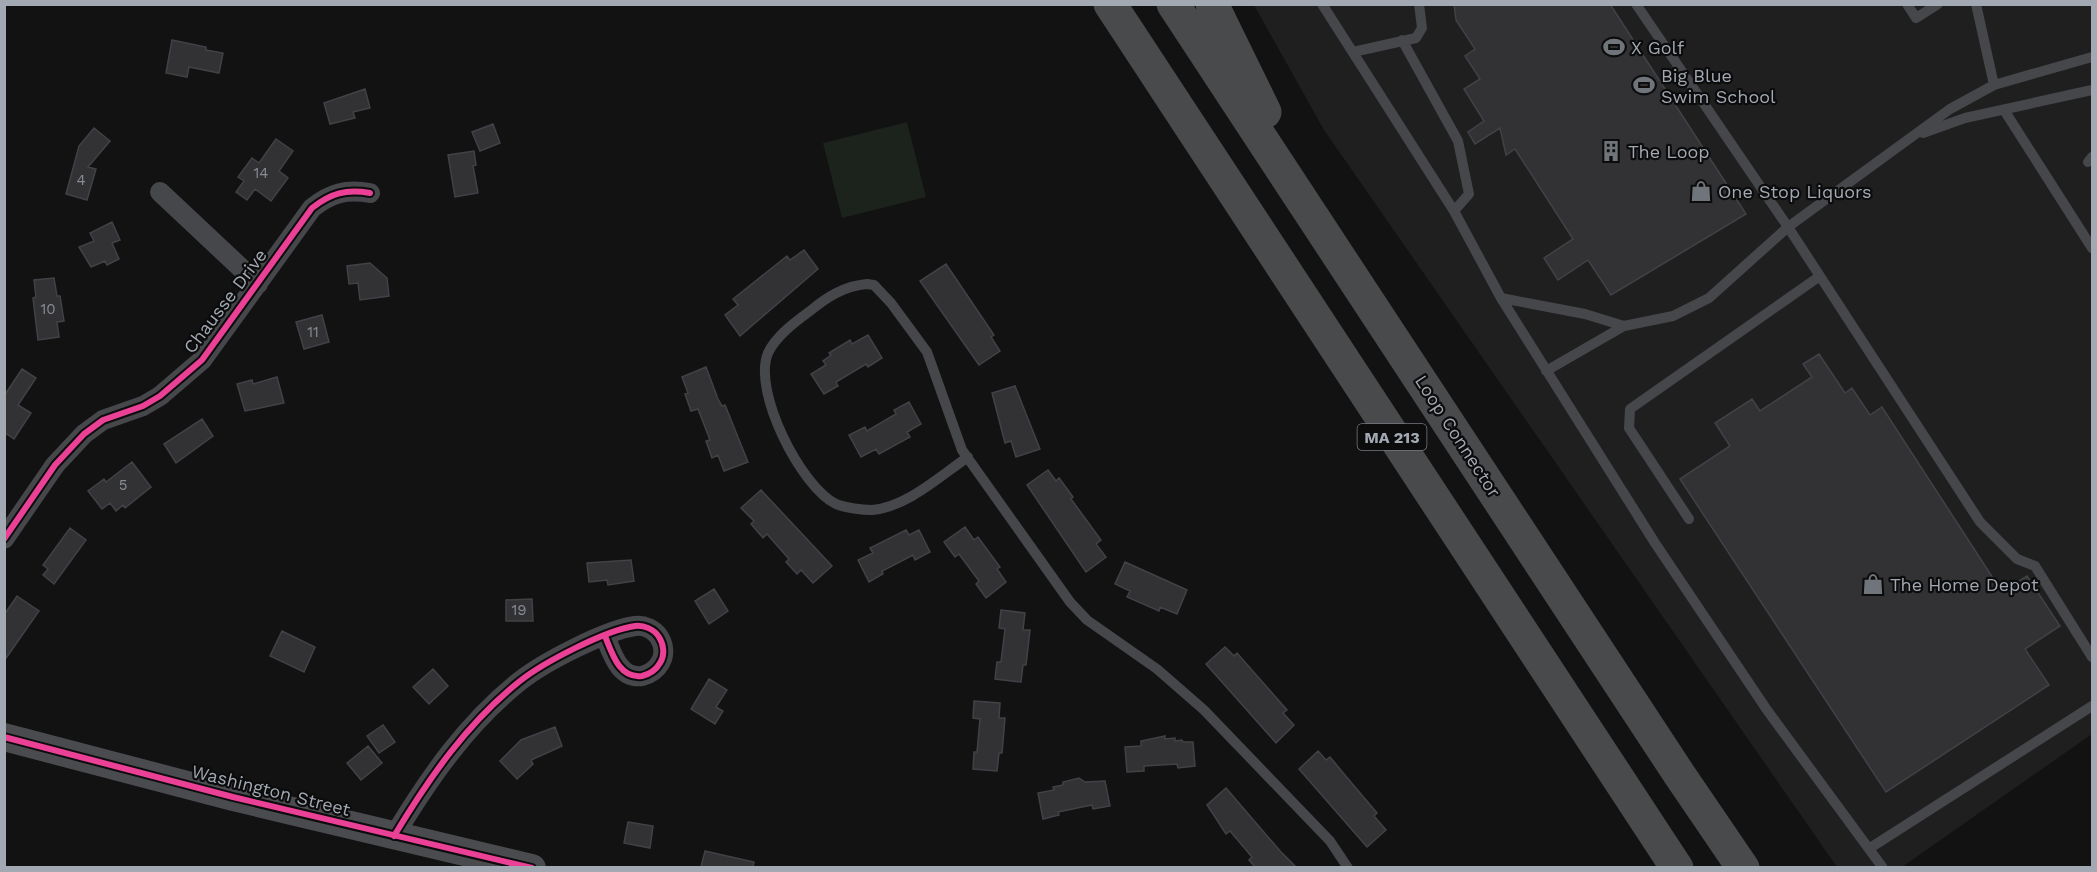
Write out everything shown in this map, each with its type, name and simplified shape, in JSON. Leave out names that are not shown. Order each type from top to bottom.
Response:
[{"type":"highway","name":"MA 213","points":[[1110,4],[1677,867]]},
{"type":"highway","name":"Loop Connector","points":[[1173,4],[1672,764],[1743,867]]},
{"type":"highway","points":[[1212,4],[1327,237]]},
{"type":"street","name":"Chausse Drive","points":[[4,539],[68,449],[103,420],[143,406],[189,373],[216,343],[312,208],[336,192],[353,190],[370,193]]},
{"type":"street","points":[[160,192],[258,284]]},
{"type":"street","points":[[394,836],[437,768],[467,730],[502,696],[543,666],[605,636]]},
{"type":"street","name":"Washington Street","points":[[4,737],[233,797],[532,867]]},
{"type":"lane","points":[[1322,4],[1454,211],[1546,371],[1655,543],[1818,781],[1883,867]]},
{"type":"lane","points":[[1353,52],[1416,38],[1422,28],[1419,4]]},
{"type":"lane","points":[[1636,4],[1788,227],[1980,522],[2017,560],[2035,566],[2092,657]]},
{"type":"lane","points":[[1907,4],[1916,18],[1938,4]]},
{"type":"lane","points":[[1976,4],[1994,85]]},
{"type":"lane","points":[[1402,40],[1458,141],[1469,195],[1454,211]]},
{"type":"lane","points":[[1546,371],[1624,326],[1673,316],[1709,298],[1788,227],[1950,109],[1994,85],[2092,57]]},
{"type":"lane","points":[[1911,137],[1965,118],[2092,90]]},
{"type":"lane","points":[[2004,110],[2092,248]]},
{"type":"lane","points":[[1689,519],[1629,428],[1630,409],[1820,276]]},
{"type":"lane","points":[[968,457],[912,495],[892,505],[873,510],[836,504],[819,491],[805,475],[770,410],[766,376],[768,354],[794,323],[824,300],[856,285],[874,285],[891,303],[927,352],[943,392],[953,430],[968,457],[1076,608],[1087,620],[1157,669],[1204,710],[1330,841],[1348,867]]},
{"type":"lane","points":[[1502,298],[1585,314],[1624,326]]},
{"type":"lane","points":[[1869,848],[2092,706]]},
{"type":"shaded area","name":"The Loop","points":[[1254,5],[2092,5],[2092,734],[1902,867],[1837,867],[1324,130]]},
{"type":"shaded area","points":[[907,122],[926,197],[842,218],[823,143]]},
{"type":"building","name":"The Loop","points":[[1454,4],[1610,4],[1746,214],[1611,295],[1588,260],[1558,280],[1544,258],[1573,239],[1515,149],[1506,155],[1500,128],[1475,144],[1468,132],[1484,121],[1464,89],[1480,79],[1465,56],[1475,49],[1456,20]]},
{"type":"building","points":[[172,40],[223,53],[219,73],[189,67],[187,77],[166,73]]},
{"type":"building","points":[[365,89],[370,108],[353,112],[355,118],[330,124],[324,103]]},
{"type":"building","points":[[493,124],[500,143],[480,151],[472,132]]},
{"type":"building","points":[[94,128],[110,141],[88,167],[96,169],[87,200],[66,194],[79,146]]},
{"type":"building","points":[[276,139],[293,151],[279,171],[288,178],[271,201],[255,189],[247,200],[236,192],[244,181],[238,177],[252,158],[259,163]]},
{"type":"building","points":[[474,151],[476,165],[473,166],[478,193],[455,197],[448,155]]},
{"type":"building","points":[[112,222],[120,240],[112,243],[119,259],[107,265],[105,261],[91,267],[79,247],[94,241],[90,233]]},
{"type":"building","points":[[804,250],[818,269],[740,336],[725,315],[738,305],[733,299],[787,256],[790,260]]},
{"type":"building","points":[[370,263],[387,278],[389,296],[360,300],[358,283],[349,284],[347,266]]},
{"type":"building","points":[[946,264],[994,335],[991,337],[1000,351],[979,365],[920,281]]},
{"type":"building","points":[[54,278],[64,321],[57,322],[59,337],[38,340],[33,298],[36,297],[34,280]]},
{"type":"building","points":[[322,315],[329,342],[304,349],[296,322]]},
{"type":"building","points":[[868,335],[882,358],[868,367],[866,364],[836,382],[838,386],[824,394],[811,374],[826,365],[823,361],[831,355],[829,353],[850,340],[852,344]]},
{"type":"building","name":"The Home Depot","points":[[1819,354],[1845,393],[1852,388],[1870,415],[1882,407],[2002,592],[2027,576],[2060,626],[2025,649],[2049,685],[1886,792],[1680,479],[1730,446],[1715,423],[1752,399],[1760,411],[1812,377],[1803,364]]},
{"type":"building","points":[[706,367],[718,399],[722,406],[725,405],[748,462],[724,471],[718,455],[712,458],[706,441],[710,440],[698,409],[691,411],[682,377]]},
{"type":"building","points":[[22,369],[36,378],[18,405],[31,413],[14,439],[4,432],[4,396]]},
{"type":"building","points":[[277,377],[284,403],[245,411],[237,384],[252,380],[253,384]]},
{"type":"building","points":[[1015,386],[1040,449],[1016,457],[1011,441],[1005,443],[992,393]]},
{"type":"building","points":[[909,402],[921,424],[907,432],[910,437],[879,454],[876,449],[861,457],[849,435],[865,427],[867,431],[896,414],[894,410]]},
{"type":"building","points":[[202,419],[213,436],[176,463],[164,444]]},
{"type":"building","points":[[132,462],[151,487],[125,508],[123,505],[116,511],[110,503],[102,509],[88,491],[104,479],[106,482]]},
{"type":"building","points":[[1048,470],[1056,481],[1059,478],[1073,497],[1071,499],[1101,540],[1096,544],[1106,557],[1086,572],[1027,485]]},
{"type":"building","points":[[761,490],[832,566],[813,583],[801,570],[797,574],[786,562],[789,559],[767,534],[763,538],[751,524],[754,521],[741,508]]},
{"type":"building","points":[[965,527],[974,540],[978,537],[1000,567],[997,569],[1006,582],[986,598],[976,584],[979,581],[959,554],[955,557],[944,542]]},
{"type":"building","points":[[70,528],[86,540],[54,584],[43,575],[48,569],[43,565]]},
{"type":"building","points":[[906,530],[909,535],[919,530],[930,552],[915,560],[913,555],[882,571],[883,574],[869,582],[858,560],[873,553],[870,548]]},
{"type":"building","points":[[631,560],[634,581],[608,585],[607,580],[589,582],[587,563]]},
{"type":"building","points":[[1125,562],[1187,590],[1177,614],[1160,607],[1159,611],[1127,597],[1130,591],[1115,584]]},
{"type":"building","points":[[714,589],[728,611],[709,624],[695,601]]},
{"type":"building","points":[[17,596],[39,611],[4,661],[4,615]]},
{"type":"building","points":[[532,599],[533,621],[506,621],[506,600]]},
{"type":"building","points":[[1001,610],[1025,613],[1023,630],[1030,630],[1026,665],[1023,665],[1021,682],[995,679],[997,662],[1001,662],[1005,629],[999,628]]},
{"type":"building","points":[[282,631],[315,647],[304,672],[270,656]]},
{"type":"building","points":[[1225,647],[1234,656],[1237,653],[1287,710],[1283,713],[1294,725],[1276,743],[1206,664]]},
{"type":"building","points":[[433,669],[448,686],[429,704],[413,687]]},
{"type":"building","points":[[709,679],[727,690],[716,707],[723,711],[715,724],[691,709]]},
{"type":"building","points":[[974,701],[1000,703],[999,718],[1005,718],[1002,753],[999,753],[997,771],[973,769],[980,719],[973,718]]},
{"type":"building","points":[[383,725],[395,742],[379,753],[367,736]]},
{"type":"building","points":[[555,727],[562,746],[531,760],[533,764],[517,779],[500,761],[521,740]]},
{"type":"building","points":[[1165,736],[1165,739],[1175,738],[1175,741],[1193,742],[1195,766],[1178,768],[1177,764],[1144,766],[1144,771],[1127,772],[1125,747],[1141,746],[1141,741]]},
{"type":"building","points":[[368,746],[382,763],[361,780],[347,763]]},
{"type":"building","points":[[1318,751],[1326,760],[1330,757],[1377,813],[1374,816],[1386,830],[1367,847],[1299,769]]},
{"type":"building","points":[[1079,778],[1085,782],[1105,781],[1110,806],[1093,809],[1092,805],[1058,812],[1059,815],[1043,819],[1038,793],[1054,790],[1053,787],[1063,785],[1063,782]]},
{"type":"building","points":[[1226,788],[1296,867],[1255,867],[1249,860],[1252,857],[1230,831],[1226,834],[1207,805]]},
{"type":"building","points":[[628,822],[653,826],[650,848],[624,843]]},
{"type":"building","points":[[705,851],[754,862],[753,867],[701,867]]},
{"type":"cycle path","points":[[4,539],[55,465],[84,434],[103,420],[143,406],[160,396],[202,360],[312,208],[339,193],[370,193]]},
{"type":"cycle path","points":[[394,836],[450,752],[501,697],[531,673],[592,640],[635,626],[648,628],[657,634],[663,647],[662,660],[657,668],[648,674],[634,676],[618,664],[605,636]]},
{"type":"cycle path","points":[[4,737],[233,797],[532,868]]},
{"type":"place","name":"X Golf","points":[[1614,47]]},
{"type":"place","name":"Big Blue Swim School","points":[[1644,85]]},
{"type":"place","name":"The Loop","points":[[1611,151]]},
{"type":"place","name":"One Stop Liquors","points":[[1701,191]]},
{"type":"place","name":"The Home Depot","points":[[1873,584]]}]
